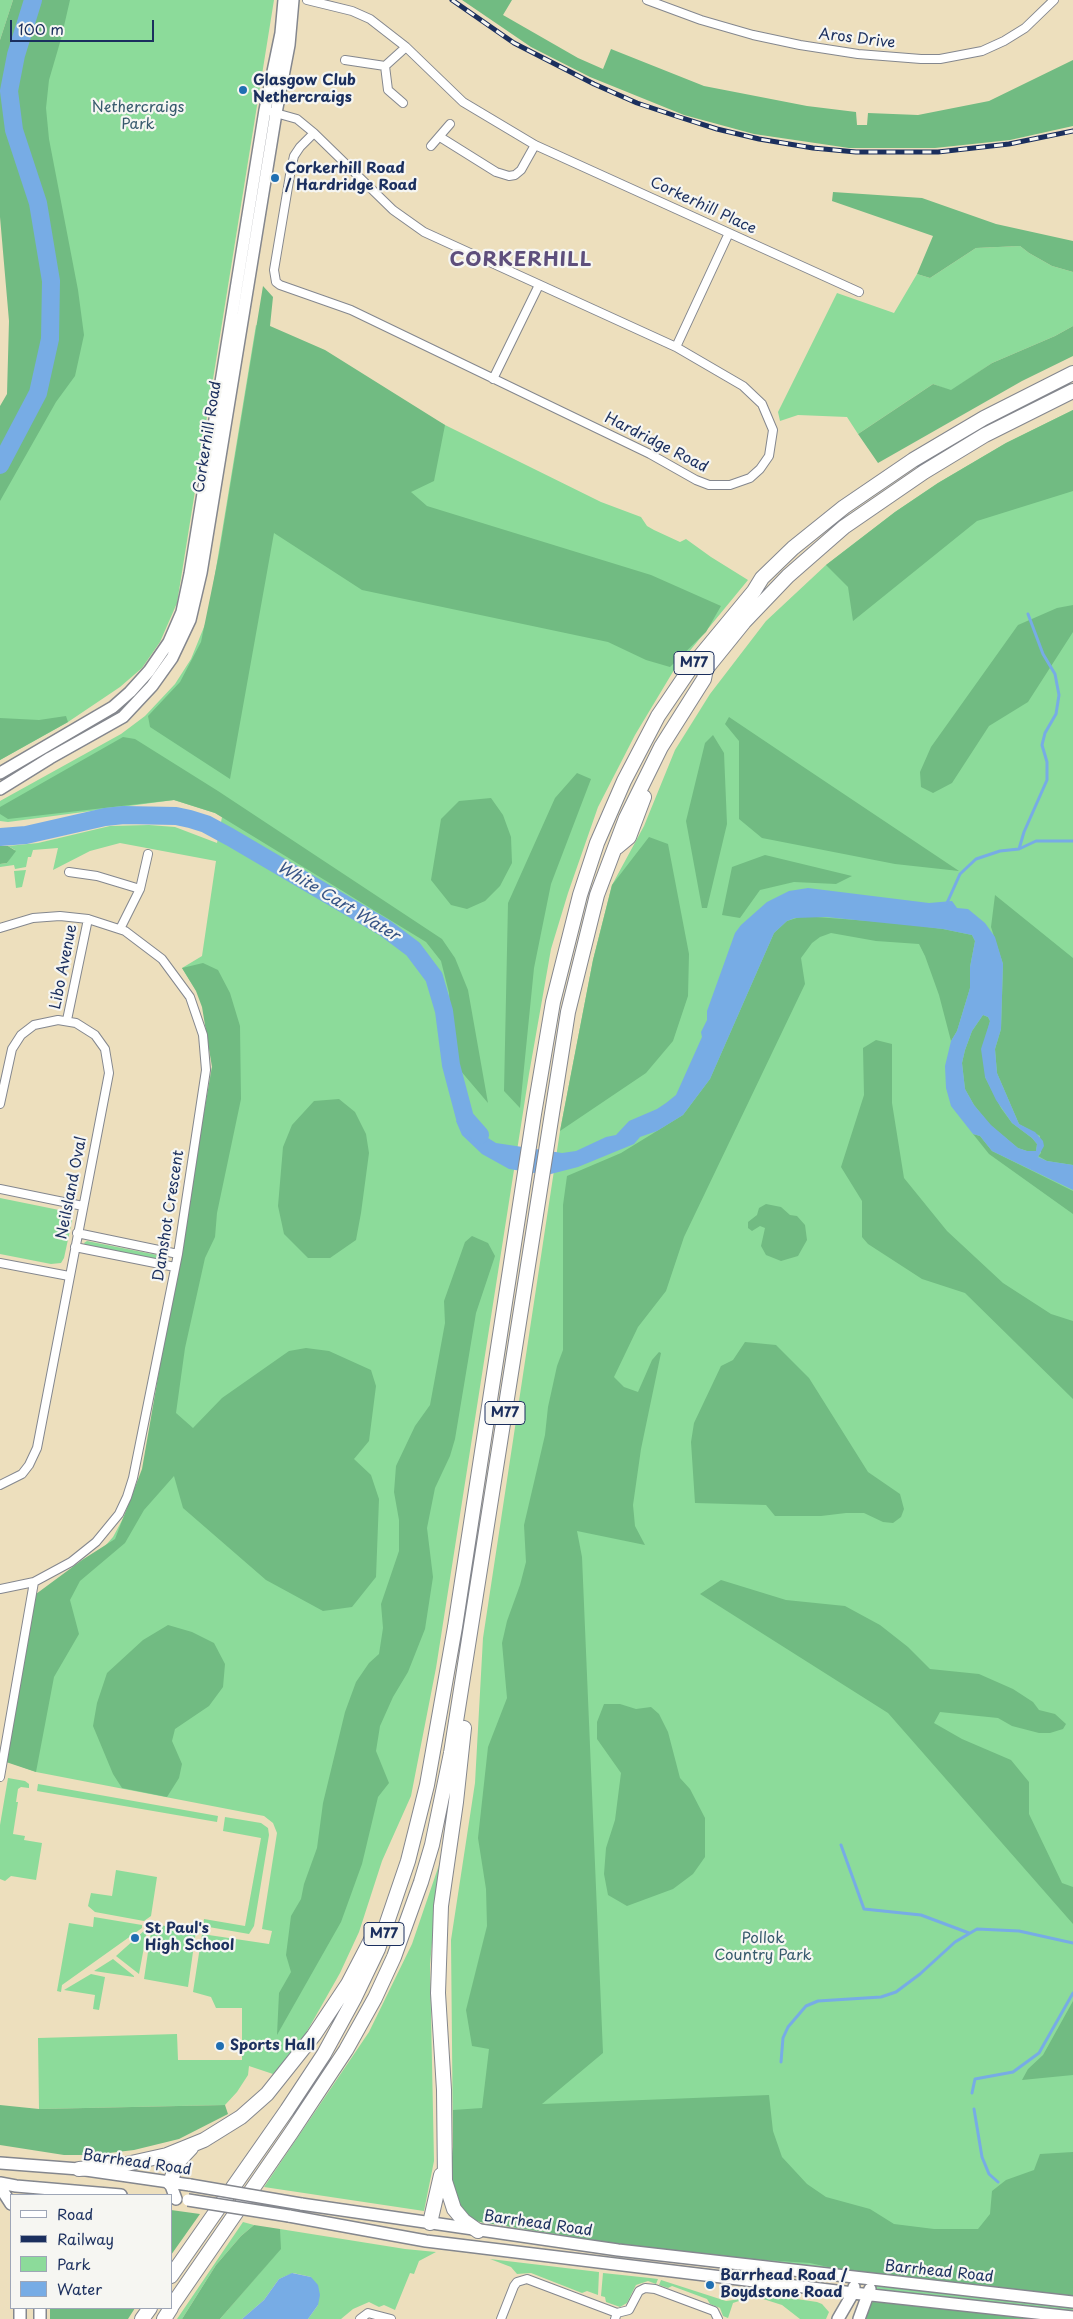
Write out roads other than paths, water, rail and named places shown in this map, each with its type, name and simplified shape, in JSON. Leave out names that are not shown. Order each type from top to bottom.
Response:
[{"type":"highway","name":"M77","points":[[172,2275],[287,2110],[340,2026],[366,1975],[386,1928],[415,1835],[435,1740],[455,1627],[534,1114],[560,971],[588,868],[614,802],[658,716],[692,666],[722,627],[754,591],[762,578],[803,539],[836,512],[887,476],[957,433],[1073,373]]},
{"type":"highway","name":"M77","points":[[172,2306],[326,2081],[367,2012],[394,1957],[412,1909],[434,1837],[449,1768],[537,1201],[573,988],[590,920],[613,851],[650,767],[704,678],[706,669],[718,653],[770,593],[808,557],[856,518],[924,472],[985,435],[1073,391]]},
{"type":"highway","points":[[472,1625],[462,1753],[439,1930],[438,1993],[444,2090],[444,2164],[448,2194],[454,2209],[464,2221],[478,2231]]},
{"type":"highway","points":[[170,2183],[177,2163],[182,2156],[204,2140],[232,2124],[255,2105],[283,2076],[314,2035],[359,1965],[380,1921],[415,1835]]},
{"type":"highway","points":[[79,2169],[151,2160],[204,2140]]},
{"type":"highway","points":[[430,2223],[444,2164]]},
{"type":"main road","name":"Corkerhill Road","points":[[0,789],[123,717],[152,686],[172,658],[190,620],[201,573],[270,111],[284,0]]},
{"type":"main road","name":"Corkerhill Road","points":[[0,773],[113,707],[130,692],[149,671],[169,642],[182,612],[270,111],[289,45],[293,0]]},
{"type":"main road","name":"Barrhead Road","points":[[0,2163],[79,2169],[478,2231],[618,2250],[1073,2302]]},
{"type":"main road","points":[[25,2191],[27,2166]]},
{"type":"main road","points":[[42,2192],[44,2166]]},
{"type":"main road","points":[[0,2183],[25,2191],[95,2194]]},
{"type":"main road","points":[[170,2183],[178,2199]]},
{"type":"main road","points":[[0,2187],[10,2202]]},
{"type":"main road","name":"Barrhead Road","points":[[178,2199],[426,2240],[853,2293],[1073,2317]]},
{"type":"main road","points":[[426,2240],[430,2223]]},
{"type":"main road","points":[[838,2319],[853,2293],[855,2278]]},
{"type":"main road","points":[[859,2319],[870,2295],[872,2280]]},
{"type":"main road","points":[[1020,2311],[1022,2296]]},
{"type":"street","name":"Corkerhill Place","points":[[306,0],[352,11],[370,19],[406,47],[463,102],[535,145],[858,292]]},
{"type":"street","name":"Aros Drive","points":[[646,0],[666,4],[744,33],[800,45],[858,54],[940,59],[982,51],[1004,41],[1025,28],[1054,0]]},
{"type":"street","points":[[385,66],[406,47]]},
{"type":"street","points":[[345,60],[385,66]]},
{"type":"street","points":[[385,66],[388,90],[403,103]]},
{"type":"street","name":"Hardridge Road","points":[[270,111],[297,119],[314,133],[392,210],[412,225],[676,347],[743,386],[762,404],[771,421],[769,456],[750,478],[724,486],[709,485],[696,480],[650,454],[351,310],[288,289],[276,282],[274,270],[294,156],[314,133]]},
{"type":"street","points":[[431,146],[450,124]]},
{"type":"street","points":[[440,137],[496,172],[508,176],[515,175],[521,170],[535,145]]},
{"type":"street","points":[[676,347],[729,233]]},
{"type":"street","points":[[494,378],[539,285]]},
{"type":"street","points":[[120,929],[140,889],[148,854]]},
{"type":"street","points":[[70,872],[97,876],[140,889]]},
{"type":"street","name":"Damshot Crescent","points":[[0,928],[14,922],[33,918],[60,916],[88,920],[125,931],[162,959],[190,997],[203,1035],[206,1070],[178,1254],[133,1478],[127,1497],[118,1514],[96,1542],[71,1562],[34,1582],[0,1589]]},
{"type":"street","name":"Libo Avenue","points":[[67,1020],[88,920]]},
{"type":"street","points":[[0,1104],[9,1057],[16,1042],[34,1025],[50,1021],[67,1020]]},
{"type":"street","name":"Neilsland Oval","points":[[0,1485],[22,1474],[30,1465],[37,1448],[109,1064],[105,1049],[95,1035],[82,1026],[67,1020]]},
{"type":"street","points":[[0,1189],[83,1206]]},
{"type":"street","points":[[78,1233],[178,1254]]},
{"type":"street","points":[[75,1247],[175,1268]]},
{"type":"street","points":[[0,1263],[69,1276]]},
{"type":"street","points":[[0,1777],[34,1582]]},
{"type":"street","points":[[501,2319],[514,2286],[517,2282],[524,2279],[616,2316],[629,2310],[639,2291],[649,2288],[714,2311],[718,2319]]},
{"type":"street","points":[[360,2319],[368,2313],[392,2319]]},
{"type":"water","points":[[808,888],[929,903],[952,901],[957,908],[968,909],[985,923],[995,937],[1003,964],[1001,1029],[995,1049],[997,1073],[1019,1124],[1035,1132],[1043,1141],[1044,1146],[1038,1157],[1047,1161],[1073,1165],[1073,1190],[992,1151],[980,1136],[973,1134],[951,1106],[946,1088],[945,1066],[951,1041],[957,1031],[970,988],[970,967],[975,941],[972,935],[943,929],[826,917],[795,918],[787,921],[774,933],[710,1079],[683,1115],[657,1131],[640,1137],[634,1144],[578,1167],[547,1175],[509,1169],[482,1154],[462,1135],[456,1121],[471,1113],[488,1138],[496,1143],[562,1153],[576,1151],[606,1137],[616,1135],[629,1121],[666,1103],[676,1095],[702,1037],[701,1032],[707,1020],[707,1011],[735,933],[741,925],[767,902],[789,891]],"holes":[[[983,1015],[988,1017],[990,1021],[981,1049],[985,1077],[996,1100],[1012,1123],[1037,1144],[1036,1151],[1018,1148],[991,1125],[974,1105],[965,1089],[962,1063],[965,1050],[972,1031]]]},
{"type":"water","points":[[292,2273],[311,2277],[318,2285],[320,2295],[318,2305],[308,2319],[242,2319],[264,2300],[279,2279]]},
{"type":"waterway","name":"White Cart Water","points":[[0,465],[38,393],[50,339],[51,281],[38,203],[14,130],[9,91],[16,55],[33,0]]},
{"type":"waterway","points":[[1019,849],[1024,832],[1047,780],[1047,762],[1042,745],[1045,733],[1056,714],[1059,695],[1055,674],[1043,654],[1028,614]]},
{"type":"waterway","name":"White Cart Water","points":[[0,837],[26,835],[105,817],[124,815],[176,816],[190,819],[206,824],[230,837],[385,928],[413,949],[434,977],[444,1011],[451,1065],[465,1118],[480,1135]]},
{"type":"waterway","points":[[947,903],[960,874],[976,859],[1000,851],[1019,849],[1036,841],[1073,841]]},
{"type":"waterway","points":[[841,1845],[864,1909],[921,1915],[969,1933]]},
{"type":"waterway","points":[[781,2062],[783,2038],[788,2027],[806,2006],[818,2001],[881,1997],[896,1992],[920,1974],[955,1942],[977,1929],[1019,1931],[1073,1943]]},
{"type":"waterway","points":[[972,2093],[975,2079],[1013,2072],[1039,2053],[1073,1993]]},
{"type":"waterway","points":[[974,2109],[982,2157],[989,2174],[998,2182]]},
{"type":"railway","points":[[452,0],[514,43],[594,84],[637,103],[717,129],[759,139],[813,148],[856,152],[938,152],[1009,144],[1073,131]]},
{"type":"place","name":"Glasgow Club Nethercraigs","points":[[243,90]]},
{"type":"place","name":"Corkerhill Road / Hardridge Road","points":[[275,178]]},
{"type":"place","name":"St Paul's High School","points":[[135,1938]]},
{"type":"place","name":"Sports Hall","points":[[220,2046]]},
{"type":"place","name":"Barrhead Road / Boydstone Road","points":[[710,2285]]},
{"type":"district","name":"CORKERHILL","points":[[521,260]]},
{"type":"park label","name":"Nethercraigs Park","points":[[138,116]]},
{"type":"park label","name":"Pollok Country Park","points":[[763,1948]]}]
